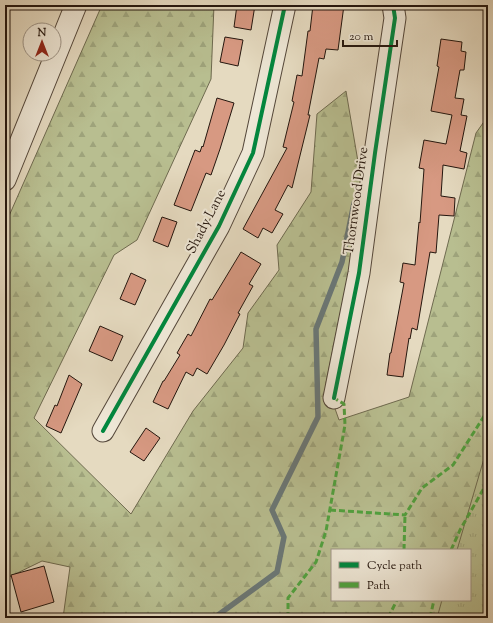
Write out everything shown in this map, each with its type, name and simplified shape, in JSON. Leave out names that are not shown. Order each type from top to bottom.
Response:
[{"type":"street","points":[[5,180],[76,5]]},
{"type":"street","name":"Shady Lane","points":[[103,430],[219,226],[253,153],[285,5]]},
{"type":"street","name":"Thornwood Drive","points":[[334,398],[358,273],[395,18],[394,5]]},
{"type":"green space","points":[[102,5],[214,5],[211,79],[137,240],[114,255],[34,418],[131,514],[193,411],[243,348],[248,313],[279,270],[277,245],[311,192],[317,114],[346,91],[364,197],[326,383],[339,420],[409,397],[476,133],[488,116],[488,445],[457,549],[331,549],[331,601],[442,601],[437,618],[63,618],[70,567],[42,561],[5,579],[5,225]]},
{"type":"green space","points":[[488,410],[488,618],[398,618],[405,601],[471,601],[471,549],[424,549]]},
{"type":"building","points":[[237,5],[255,5],[251,30],[234,27]]},
{"type":"building","points":[[313,5],[344,5],[338,50],[326,49],[324,59],[319,58],[308,115],[310,115],[292,188],[288,185],[275,210],[283,214],[272,233],[263,228],[258,238],[243,229],[287,148],[283,147],[294,102],[292,101],[297,75],[302,76]]},
{"type":"building","points":[[225,37],[243,40],[238,66],[220,62]]},
{"type":"building","points":[[441,39],[462,42],[461,51],[466,52],[464,70],[460,70],[455,98],[464,99],[461,115],[467,116],[460,151],[467,153],[464,169],[443,165],[441,196],[455,198],[454,216],[439,215],[436,253],[430,252],[417,330],[412,328],[403,377],[387,375],[404,283],[400,282],[403,263],[415,265],[424,169],[419,168],[424,140],[446,144],[452,115],[431,111],[439,67],[437,66]]},
{"type":"building","points":[[217,98],[234,103],[211,175],[206,173],[191,211],[174,205],[195,150],[200,152],[202,146],[203,147]]},
{"type":"building","points":[[162,217],[177,222],[168,247],[153,241]]},
{"type":"building","points":[[241,252],[261,264],[249,284],[253,286],[238,313],[240,314],[207,374],[197,368],[193,376],[186,372],[168,409],[153,402],[163,381],[180,355],[177,353],[188,334],[191,336],[210,299],[212,300]]},
{"type":"building","points":[[131,273],[146,280],[135,305],[120,299]]},
{"type":"building","points":[[100,326],[123,336],[112,361],[89,351]]},
{"type":"building","points":[[69,375],[82,384],[61,433],[46,426],[55,405],[57,406]]},
{"type":"building","points":[[146,428],[160,438],[144,461],[130,452]]},
{"type":"building","points":[[44,566],[54,602],[21,612],[11,575]]},
{"type":"waterway","points":[[214,618],[277,572],[284,537],[272,510],[318,417],[316,329],[342,262],[354,203]]},
{"type":"marked path","points":[[288,618],[288,598],[316,562],[326,531],[345,425],[344,404],[334,398]]},
{"type":"marked path","points":[[330,510],[405,515],[422,488],[453,465],[488,410]]},
{"type":"marked path","points":[[451,549],[460,530],[488,481]]},
{"type":"marked path","points":[[404,549],[405,515]]},
{"type":"marked path","points":[[389,618],[396,601]]},
{"type":"marked path","points":[[430,618],[434,601]]},
{"type":"cycle path","points":[[103,431],[219,226],[253,153],[285,5]]},
{"type":"cycle path","points":[[334,398],[359,273],[395,18],[393,5]]}]
